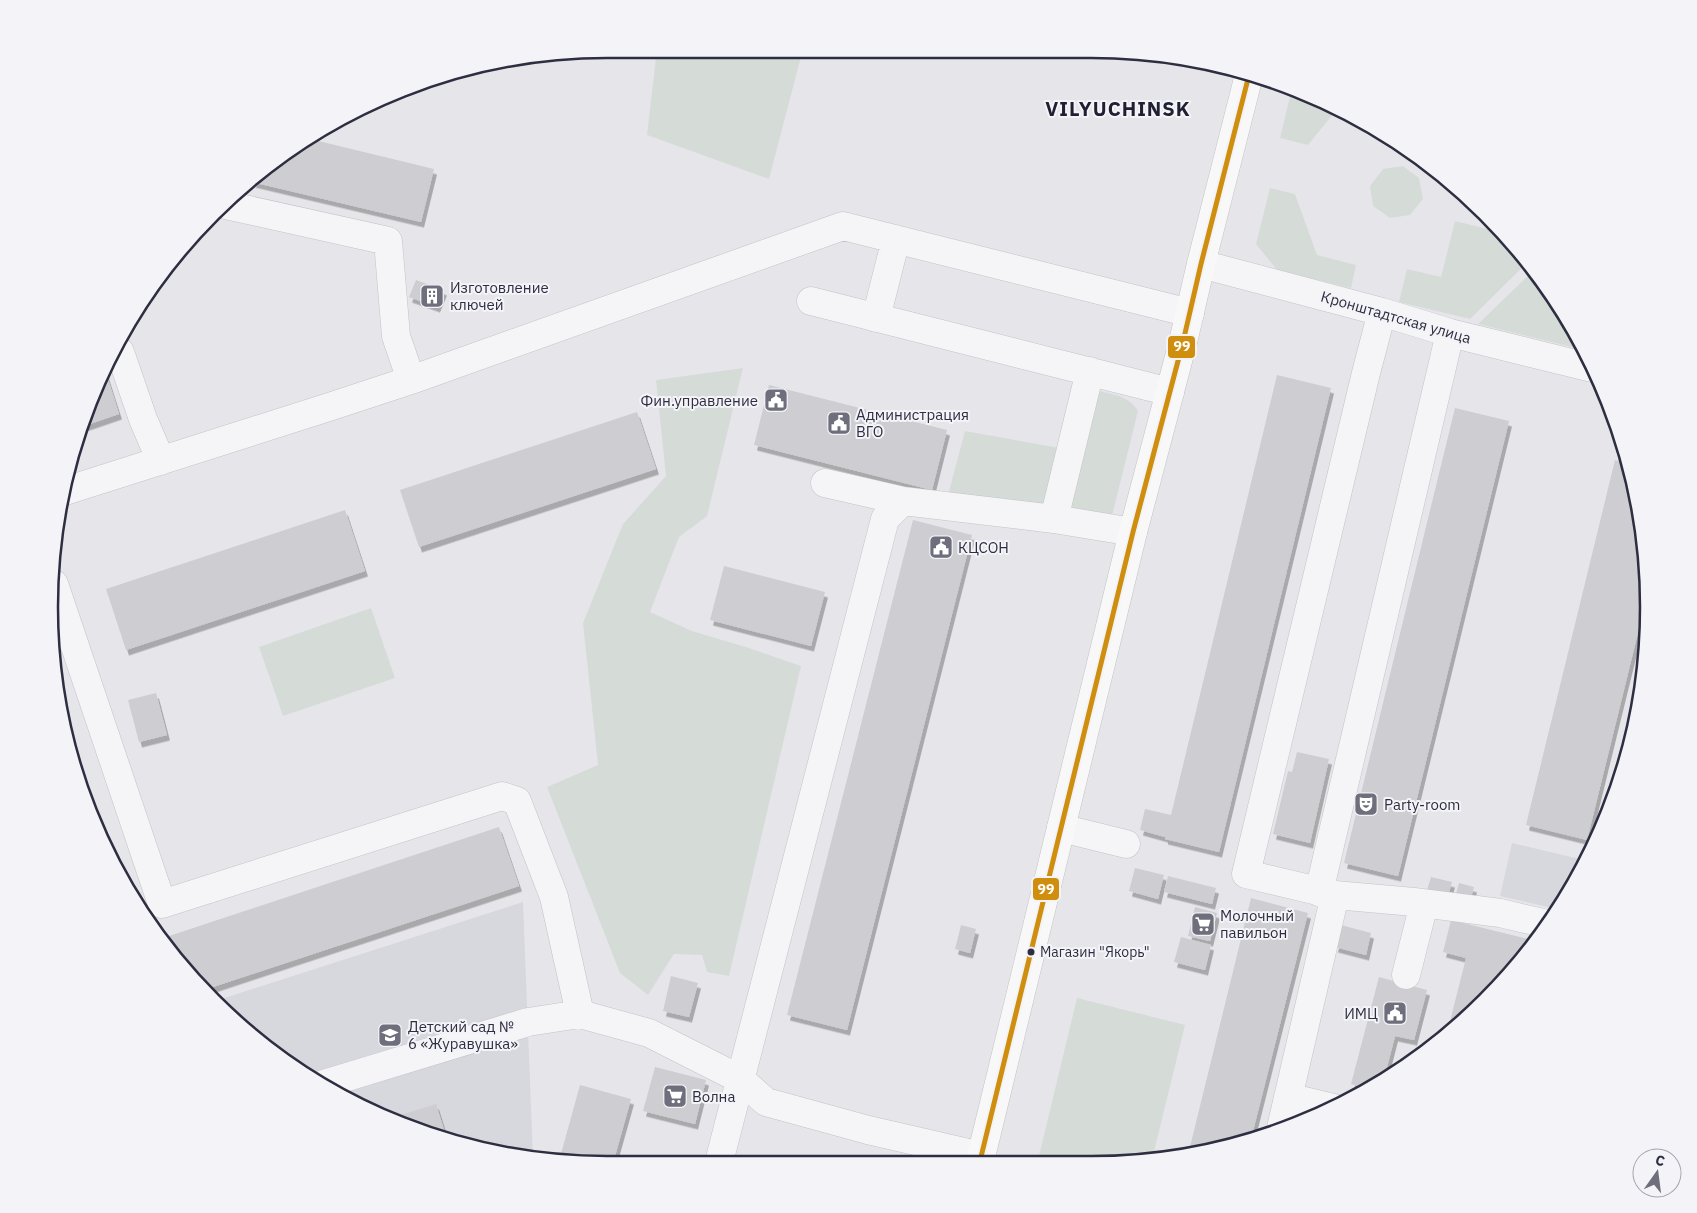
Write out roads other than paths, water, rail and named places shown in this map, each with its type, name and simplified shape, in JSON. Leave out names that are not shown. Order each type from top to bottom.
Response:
[{"type":"main road","points":[[980,1156],[1133,532],[1248,81]]},
{"type":"street","points":[[231,206],[388,241],[396,336],[411,380]]},
{"type":"street","points":[[70,489],[411,380],[843,226],[1190,313]]},
{"type":"street","points":[[876,318],[896,239]]},
{"type":"street","name":"Кронштадтская улица","points":[[1201,264],[1382,312],[1450,333],[1584,366]]},
{"type":"street","points":[[812,301],[1170,392]]},
{"type":"street","points":[[1382,312],[1246,874],[1327,894],[1500,913],[1540,922]]},
{"type":"street","points":[[1283,1120],[1327,894],[1450,333]]},
{"type":"street","points":[[120,352],[143,418],[161,460]]},
{"type":"street","points":[[1054,519],[1090,371]]},
{"type":"street","points":[[825,483],[902,501],[1054,519],[1133,532]]},
{"type":"street","points":[[721,1156],[885,519],[902,501]]},
{"type":"street","points":[[58,598],[153,911],[502,796],[517,801],[554,897],[580,1014]]},
{"type":"street","points":[[1061,828],[1126,844]]},
{"type":"street","points":[[1406,975],[1424,904]]},
{"type":"street","points":[[332,1082],[528,1022],[580,1014],[649,1033],[740,1079],[766,1102],[972,1156]]},
{"type":"street","points":[[1288,1097],[1321,1105]]},
{"type":"place","name":"Изготовление ключей","points":[[432,296]]},
{"type":"place","name":"Фин.управление","points":[[776,400]]},
{"type":"place","name":"Администрация ВГО","points":[[839,423]]},
{"type":"place","name":"КЦСОН","points":[[941,547]]},
{"type":"place","name":"Party-room","points":[[1366,804]]},
{"type":"place","name":"Молочный павильон","points":[[1203,924]]},
{"type":"place","name":"Магазин \"Якорь\"","points":[[1031,952]]},
{"type":"place","name":"ИМЦ","points":[[1395,1013]]},
{"type":"place","name":"Детский сад № 6 «Журавушка»","points":[[390,1035]]},
{"type":"place","name":"Волна","points":[[675,1096]]},
{"type":"district","name":"VILYUCHINSK","points":[[1118,108]]}]
